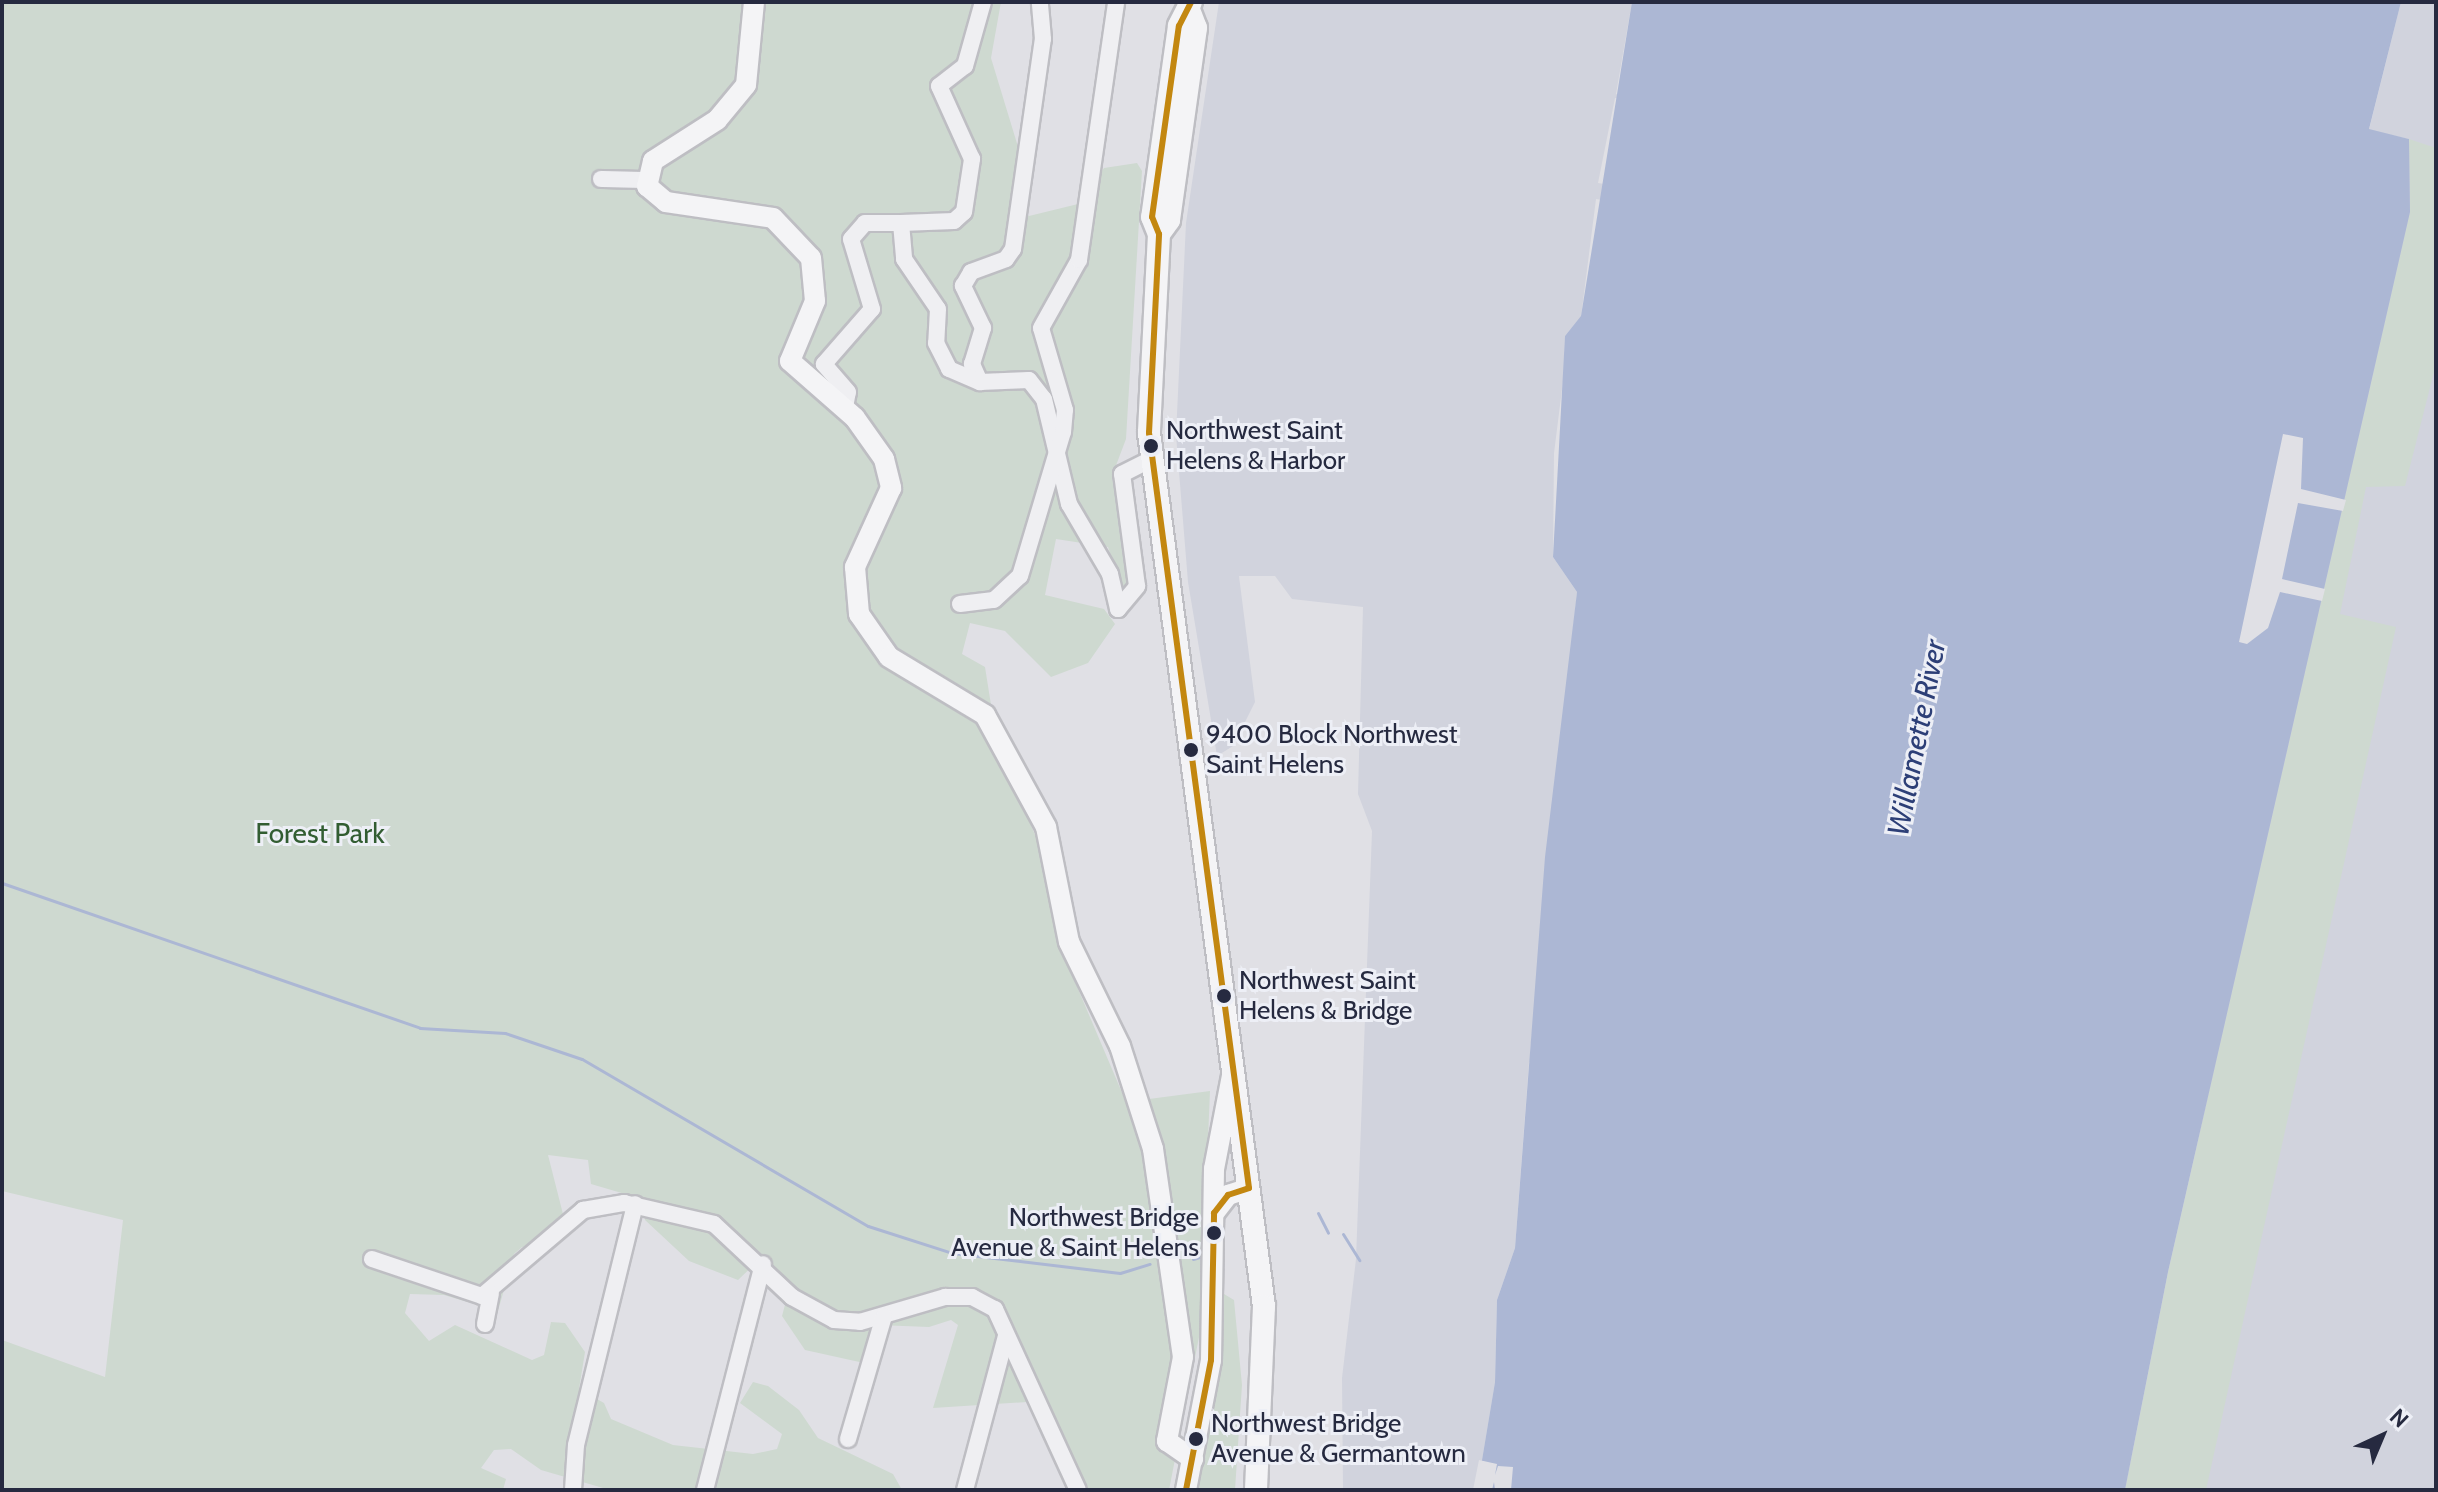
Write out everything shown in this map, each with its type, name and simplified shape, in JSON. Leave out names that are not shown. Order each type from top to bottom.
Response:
[{"type":"highway","points":[[1190,6],[1179,26],[1152,217],[1159,234],[1148,394],[1151,459],[1235,1066],[1264,1306],[1256,1490]]},
{"type":"main road","points":[[754,2],[754,58],[740,97],[657,157],[645,180],[666,202],[750,210],[795,234],[811,258],[817,289],[790,361],[845,407],[884,459],[891,488],[855,567],[864,629],[889,657],[968,700],[1009,750],[1046,827],[1069,942],[1131,1080],[1161,1191],[1183,1341],[1167,1441],[1193,1459]]},
{"type":"main road","points":[[1186,1490],[1211,1360],[1214,1213],[1223,1101],[1235,1066]]},
{"type":"main road","points":[[1214,1213],[1228,1195],[1249,1188]]},
{"type":"street","points":[[845,407],[848,392],[828,375],[825,360],[872,309],[851,239],[865,223],[954,221],[968,200],[967,138],[939,86],[965,66],[983,2]]},
{"type":"street","points":[[980,382],[972,364],[983,328],[963,286],[971,272],[1006,259],[1013,249],[1043,39],[1040,2]]},
{"type":"street","points":[[960,604],[994,600],[1020,576],[1056,458],[1065,410],[1041,328],[1079,260],[1116,2]]},
{"type":"street","points":[[601,179],[645,180]]},
{"type":"street","points":[[901,223],[904,259],[938,309],[943,363],[980,382],[1033,383],[1069,504],[1122,609],[1137,586],[1121,477],[1133,464],[1151,459]]},
{"type":"street","points":[[573,1490],[576,1445],[635,1204]]},
{"type":"street","points":[[485,1324],[491,1294],[583,1210],[635,1204],[714,1224],[763,1264],[792,1297],[834,1320],[884,1316],[945,1297],[972,1297],[995,1309],[1078,1490]]},
{"type":"street","points":[[372,1259],[460,1292],[491,1294]]},
{"type":"street","points":[[705,1490],[763,1264]]},
{"type":"street","points":[[848,1439],[884,1316]]},
{"type":"street","points":[[965,1490],[1006,1336]]},
{"type":"shaded area","points":[[1219,2],[1632,2],[1616,94],[1645,99],[1629,43],[1636,39],[1650,100],[1638,162],[1655,159],[1653,169],[1638,167],[1634,189],[1649,192],[1640,246],[1627,244],[1622,271],[1636,275],[1634,284],[1621,276],[1615,313],[1629,316],[1627,326],[1614,317],[1564,373],[1554,453],[1553,557],[1577,592],[1530,1052],[1573,1038],[1574,1015],[1560,1010],[1574,994],[1579,1017],[1581,983],[1587,984],[1578,1127],[1572,1127],[1576,1061],[1560,1053],[1529,1062],[1515,1248],[1497,1300],[1495,1382],[1477,1490],[1343,1490],[1342,1378],[1356,1259],[1372,831],[1358,794],[1363,607],[1292,599],[1275,576],[1239,576],[1255,702],[1233,746],[1217,756],[1188,582],[1176,435],[1186,223]],"holes":[[[1615,98],[1645,103],[1630,188],[1598,183]],[[1596,199],[1626,204],[1610,319],[1564,367],[1565,336],[1581,317]]]},
{"type":"shaded area","points":[[2401,2],[2436,2],[2436,1490],[2125,1490],[2409,139],[2369,130]]},
{"type":"green space","name":"Forest Park","points":[[2,2],[1001,2],[991,58],[1019,150],[1014,202],[1029,216],[1078,204],[1104,168],[1137,163],[1142,171],[1126,439],[1112,476],[1130,588],[1122,590],[1108,547],[1056,539],[1045,595],[1104,609],[1115,624],[1088,663],[1051,677],[1005,631],[970,623],[962,654],[985,667],[998,749],[1049,867],[1064,956],[1126,1102],[1210,1091],[1200,1332],[1169,1490],[1089,1490],[1042,1401],[933,1408],[958,1325],[951,1320],[929,1327],[878,1325],[864,1363],[805,1350],[782,1316],[790,1286],[771,1263],[761,1258],[738,1280],[689,1261],[645,1220],[642,1199],[591,1184],[588,1160],[548,1155],[564,1218],[543,1250],[522,1247],[514,1254],[498,1311],[444,1295],[410,1294],[405,1313],[429,1341],[455,1325],[532,1360],[544,1355],[551,1322],[565,1323],[585,1352],[579,1389],[604,1403],[611,1419],[673,1445],[753,1454],[777,1449],[782,1434],[740,1403],[753,1382],[768,1386],[799,1410],[818,1438],[893,1474],[902,1490],[610,1490],[541,1470],[511,1449],[494,1450],[481,1468],[506,1479],[503,1490],[2,1490],[2,1340],[105,1377],[123,1220],[2,1191]]},
{"type":"green space","points":[[2409,139],[2436,148],[2436,364],[2405,486],[2366,487],[2340,614],[2396,627],[2206,1490],[2125,1490],[2168,1272],[2410,212]]},
{"type":"green space","points":[[1224,1294],[1234,1300],[1242,1385],[1235,1490],[1191,1490],[1215,1390]]},
{"type":"water","name":"Willamette River","points":[[1632,2],[2401,2],[2369,129],[2409,139],[2410,212],[2168,1272],[2125,1490],[1477,1490],[1495,1382],[1497,1300],[1515,1248],[1545,857],[1577,592],[1553,557],[1565,336],[1581,316]]},
{"type":"pier","points":[[2283,434],[2303,438],[2301,489],[2346,500],[2343,511],[2298,503],[2282,579],[2325,589],[2322,601],[2280,592],[2268,628],[2247,644],[2239,642]]},
{"type":"pier","points":[[1479,1460],[1497,1464],[1495,1475],[1498,1466],[1513,1467],[1511,1490],[1495,1490],[1494,1482],[1492,1490],[1473,1490]]},
{"type":"waterway","points":[[2,883],[420,1028],[505,1033],[582,1059],[868,1226],[952,1253],[1120,1273],[1150,1264]]},
{"type":"waterway","points":[[1318,1213],[1328,1233]]},
{"type":"waterway","points":[[1343,1234],[1359,1260]]},
{"type":"waterway","points":[[1193,1259],[1200,1257]]},
{"type":"transit line","points":[[1186,1490],[1211,1360],[1214,1213],[1228,1195],[1249,1188],[1149,433],[1159,234],[1152,217],[1179,26],[1191,2]]},
{"type":"place","name":"Northwest Saint Helens & Harbor","points":[[1151,446]]},
{"type":"place","name":"9400 Block Northwest Saint Helens","points":[[1191,750]]},
{"type":"place","name":"Northwest Saint Helens & Bridge","points":[[1224,996]]},
{"type":"place","name":"Northwest Bridge Avenue & Saint Helens","points":[[1214,1233]]},
{"type":"place","name":"Northwest Bridge Avenue & Germantown","points":[[1196,1439]]}]
